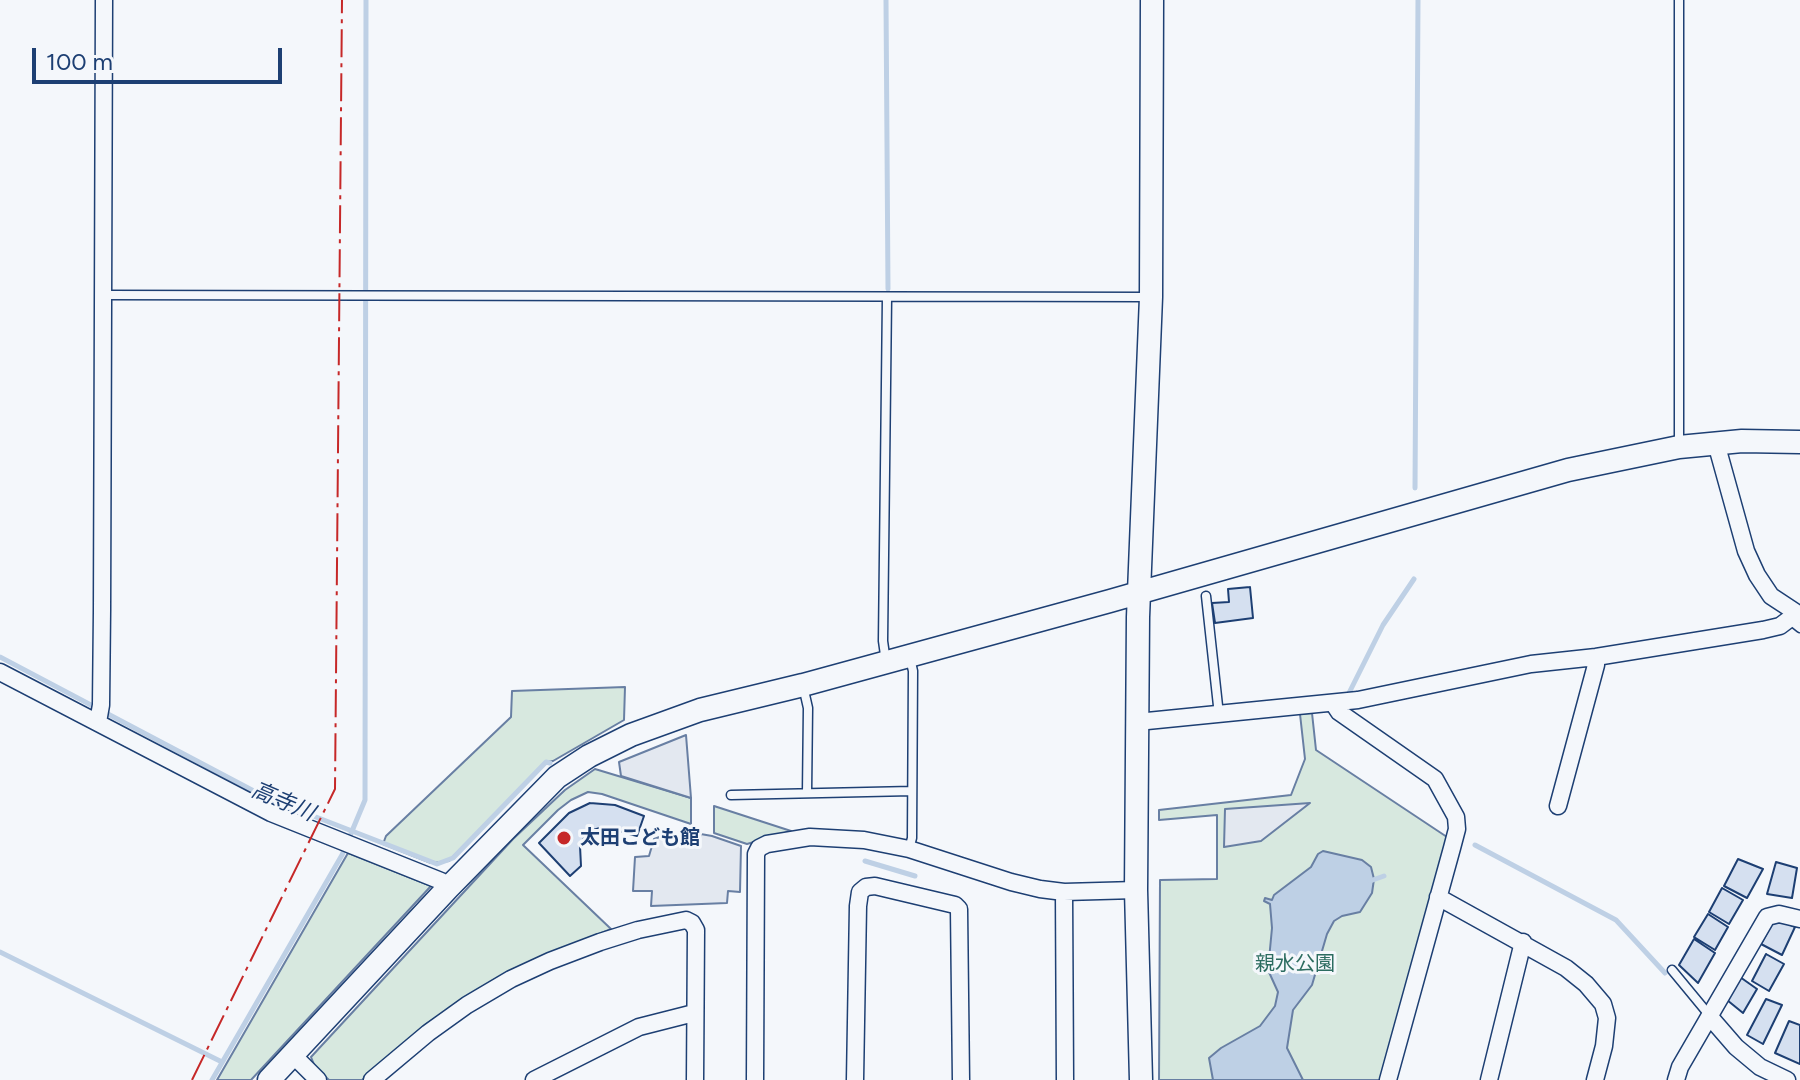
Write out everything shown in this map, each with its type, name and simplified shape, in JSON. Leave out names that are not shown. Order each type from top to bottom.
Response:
[{"type":"street","points":[[98,722],[102,611],[104,0]]},
{"type":"street","points":[[1141,1080],[1136,890],[1137,722],[1151,297],[1152,0]]},
{"type":"street","points":[[269,1080],[449,887],[557,777],[589,756],[631,735],[700,710],[886,663],[1568,470],[1679,447],[1716,443],[1800,442]]},
{"type":"street","points":[[1137,722],[1333,703],[1531,664],[1596,657],[1763,630],[1796,619],[1771,596],[1746,551],[1716,443]]},
{"type":"street","points":[[1558,806],[1596,657]]},
{"type":"street","points":[[0,672],[271,813],[441,881],[449,887]]},
{"type":"street","points":[[1333,703],[1339,712],[1435,779],[1456,817],[1457,829],[1388,1080]]},
{"type":"street","points":[[755,1080],[756,854],[759,848],[767,844],[810,837],[864,840],[909,849],[1011,882],[1064,892],[1136,890]]},
{"type":"street","points":[[855,1080],[858,906],[860,892],[866,887],[875,886],[955,905],[959,909],[961,1080]]},
{"type":"street","points":[[1064,892],[1065,1080]]},
{"type":"street","points":[[1438,897],[1523,942],[1586,984],[1603,1004],[1607,1018],[1595,1080]]},
{"type":"street","points":[[1676,1080],[1680,1067],[1767,917],[1779,914],[1800,919]]},
{"type":"street","points":[[372,1080],[428,1033],[511,979],[600,942],[676,920],[686,920],[696,930],[695,1080]]},
{"type":"street","points":[[1489,1080],[1523,942]]},
{"type":"street","points":[[534,1080],[639,1027],[694,1013]]},
{"type":"street","points":[[1710,1017],[1736,1047],[1760,1067],[1787,1080]]},
{"type":"street","points":[[293,1055],[318,1080]]},
{"type":"lane","points":[[1679,0],[1679,447]]},
{"type":"lane","points":[[103,295],[1151,297]]},
{"type":"lane","points":[[886,663],[883,641],[887,298]]},
{"type":"lane","points":[[1206,596],[1219,715]]},
{"type":"lane","points":[[909,656],[913,671],[909,849]]},
{"type":"lane","points":[[803,685],[808,708],[807,793]]},
{"type":"lane","points":[[731,795],[912,791]]},
{"type":"lane","points":[[1672,970],[1710,1017]]},
{"type":"green space","points":[[625,687],[624,720],[553,761],[546,762],[449,861],[431,863],[383,844],[386,836],[511,717],[512,691]]},
{"type":"green space","name":"親水公園","points":[[1312,713],[1316,750],[1450,839],[1383,1080],[1159,1080],[1160,880],[1217,879],[1217,815],[1159,820],[1159,810],[1291,795],[1305,759],[1300,714]]},
{"type":"green space","points":[[595,769],[691,798],[691,824],[588,792],[558,810],[523,845],[611,929],[525,965],[478,990],[426,1024],[362,1080],[329,1080],[315,1067],[311,1057],[513,839],[565,790]]},
{"type":"green space","points":[[714,806],[791,831],[747,844],[714,833]]},
{"type":"green space","points":[[348,853],[431,886],[251,1080],[217,1080]]},
{"type":"shaded area","points":[[686,735],[691,798],[621,776],[619,762]]},
{"type":"shaded area","points":[[1310,803],[1261,841],[1224,847],[1225,809]]},
{"type":"shaded area","points":[[695,833],[741,846],[740,892],[728,891],[727,903],[651,906],[652,891],[633,891],[635,857],[649,856],[654,839]]},
{"type":"water","points":[[1323,851],[1362,860],[1371,867],[1374,879],[1372,893],[1360,912],[1334,921],[1312,985],[1293,1010],[1287,1048],[1303,1080],[1213,1080],[1209,1058],[1260,1026],[1275,1006],[1278,992],[1268,970],[1272,928],[1270,904],[1264,901],[1265,898],[1272,900],[1274,895],[1311,867]]},
{"type":"building","points":[[1250,587],[1253,618],[1215,623],[1212,603],[1229,602],[1228,589]]},
{"type":"building","name":"太田こども館","points":[[590,803],[615,805],[644,816],[637,836],[603,827],[585,836],[580,846],[581,866],[570,876],[539,843],[569,813]]},
{"type":"building","points":[[1738,859],[1763,869],[1747,898],[1724,886]]},
{"type":"building","points":[[1776,862],[1797,868],[1792,898],[1767,894]]},
{"type":"building","points":[[1722,888],[1743,900],[1729,924],[1709,912]]},
{"type":"building","points":[[1708,914],[1728,927],[1715,950],[1694,937]]},
{"type":"building","points":[[1775,918],[1795,927],[1782,955],[1761,944]]},
{"type":"building","points":[[1694,939],[1715,953],[1698,983],[1679,965]]},
{"type":"building","points":[[1766,954],[1784,964],[1769,991],[1752,981]]},
{"type":"building","points":[[1740,977],[1757,989],[1743,1013],[1727,1000]]},
{"type":"building","points":[[1766,999],[1782,1005],[1763,1044],[1747,1035]]},
{"type":"building","points":[[1789,1021],[1800,1025],[1800,1064],[1775,1053]]},
{"type":"waterway","points":[[212,1080],[342,855],[365,800],[366,0]]},
{"type":"waterway","points":[[886,0],[888,289]]},
{"type":"waterway","points":[[1415,488],[1418,0]]},
{"type":"waterway","points":[[1349,693],[1383,625],[1414,579]]},
{"type":"waterway","name":"高寺川","points":[[0,657],[267,798],[437,864],[453,858],[546,762],[550,763]]},
{"type":"waterway","points":[[1475,845],[1616,920],[1665,973]]},
{"type":"waterway","name":"高寺川","points":[[865,861],[915,876]]},
{"type":"waterway","points":[[1370,881],[1384,876]]},
{"type":"waterway","points":[[0,952],[222,1062]]},
{"type":"power","points":[[192,1080],[335,789],[342,0]]},
{"type":"place","name":"太田こども館","points":[[564,838]]}]
